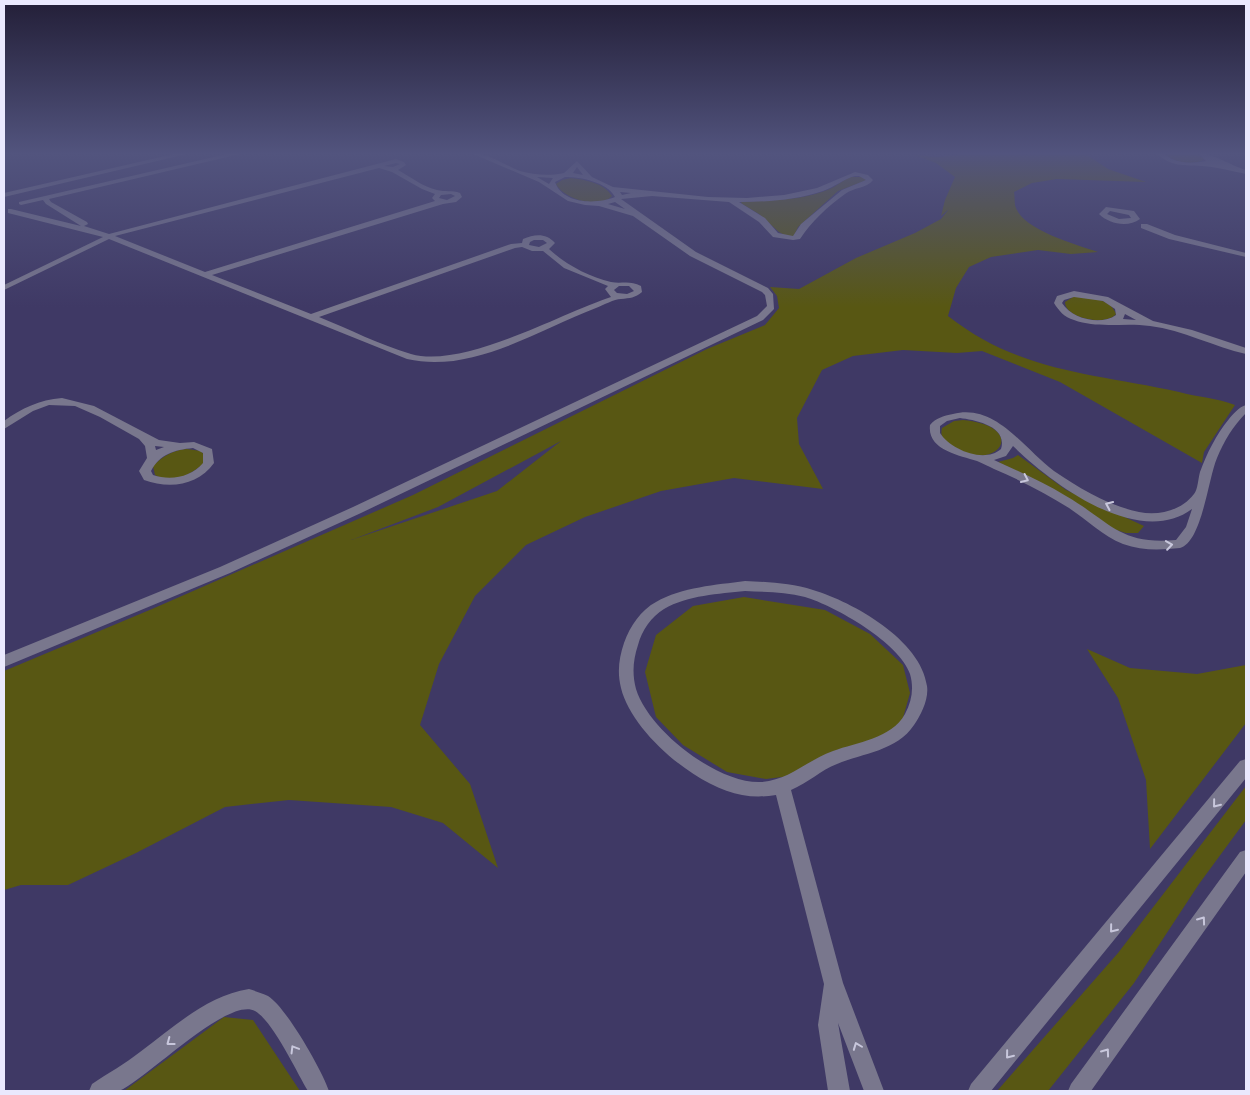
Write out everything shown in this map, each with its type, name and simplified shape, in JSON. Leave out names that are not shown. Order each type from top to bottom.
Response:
[{"type":"street","points":[[8,212],[22,207],[22,204]]},
{"type":"street","points":[[51,204],[95,231]]},
{"type":"street","points":[[4,288],[108,236],[232,204]]},
{"type":"street","points":[[204,275],[437,204]]},
{"type":"street","points":[[596,204],[636,214]]},
{"type":"street","points":[[4,661],[216,573],[357,510],[760,318],[771,307],[769,294],[765,290],[693,254],[624,204]]},
{"type":"street","points":[[737,204],[762,220],[776,235],[785,238],[797,237],[809,221],[828,204]]},
{"type":"street","points":[[1144,226],[1136,219],[1135,215],[1120,210],[1109,209],[1103,212],[1108,218],[1144,226],[1172,237],[1246,255]]},
{"type":"street","points":[[8,212],[95,231],[410,357],[440,360],[458,358],[488,350],[618,297],[632,296],[639,290],[631,284],[613,285],[591,278],[557,260],[544,248],[551,243],[545,238],[532,238],[526,241],[524,245],[514,246],[311,317]]},
{"type":"street","points":[[1124,222],[1136,219]]},
{"type":"street","points":[[613,285],[609,292],[618,297]]},
{"type":"street","points":[[1150,323],[1105,299],[1084,294],[1066,296],[1060,298],[1058,302],[1059,307],[1064,312],[1083,320],[1150,323],[1208,338],[1246,351]]},
{"type":"street","points":[[1114,321],[1121,316],[1119,308]]},
{"type":"street","points":[[4,426],[33,407],[64,400],[83,404],[143,437],[166,445],[184,446],[202,447],[208,451],[210,456],[209,463],[203,469],[184,480],[162,483],[147,477],[145,471],[152,458],[166,450],[184,446]]},
{"type":"street","points":[[1200,495],[1181,512],[1157,518],[1137,516],[1099,501],[1068,485],[1034,460],[996,425],[972,416],[949,417],[941,420],[934,432],[937,440],[945,447],[962,455],[981,459],[1037,485],[1065,501],[1105,530],[1142,546],[1160,547],[1180,544],[1194,527],[1200,495],[1215,449],[1234,420],[1246,408]]},
{"type":"street","points":[[981,459],[992,458],[1007,451],[1009,445],[1008,438],[1004,432]]},
{"type":"street","points":[[143,437],[150,446],[152,458]]},
{"type":"street","points":[[745,586],[790,590],[809,594],[835,603],[866,622],[890,639],[908,656],[917,671],[920,685],[917,704],[910,721],[899,732],[862,749],[830,759],[782,787],[749,789],[723,782],[695,766],[665,743],[642,718],[630,697],[626,680],[625,663],[628,648],[636,629],[647,616],[665,603],[716,589],[745,586]]},
{"type":"street","points":[[978,1091],[1246,766]]},
{"type":"street","points":[[782,787],[833,983],[874,1091]]},
{"type":"street","points":[[1078,1091],[1246,858]]},
{"type":"street","points":[[833,983],[828,1025],[839,1091]]},
{"type":"street","points":[[99,1091],[148,1059],[195,1023],[224,1005],[243,999],[260,1002],[275,1016],[319,1091]]},
{"type":"shaded area","points":[[742,204],[823,204],[798,227],[794,236],[786,236],[779,232],[759,214]]},
{"type":"shaded area","points":[[944,204],[1015,204],[1021,216],[1040,230],[1098,252],[1071,254],[1038,250],[991,257],[969,267],[956,288],[948,316],[975,335],[1030,360],[1087,375],[1215,399],[1235,405],[1204,452],[1202,463],[1060,382],[982,351],[957,353],[903,350],[853,356],[822,370],[797,418],[799,444],[823,489],[734,478],[661,491],[585,517],[526,545],[475,596],[439,664],[420,725],[470,784],[498,868],[443,823],[391,807],[289,800],[225,807],[136,853],[68,885],[21,885],[4,890],[4,671],[152,609],[413,495],[707,349],[765,325],[779,308],[777,296],[770,287],[799,289],[856,258],[915,233],[941,219],[949,209],[941,216]],"holes":[[[561,441],[497,491],[351,540],[438,507]]]},
{"type":"shaded area","points":[[1073,297],[1091,298],[1104,302],[1116,314],[1104,320],[1087,319],[1079,316],[1067,308],[1065,302]]},
{"type":"shaded area","points":[[963,420],[985,424],[997,431],[1001,440],[999,447],[991,453],[980,456],[965,453],[945,441],[941,433],[942,428],[954,421]]},
{"type":"shaded area","points":[[187,449],[201,451],[204,455],[203,464],[192,472],[174,479],[161,478],[155,475],[153,466],[161,459],[173,452]]},
{"type":"shaded area","points":[[1018,455],[1066,490],[1144,526],[1138,533],[1126,533],[1113,529],[1027,476],[998,462]]},
{"type":"shaded area","points":[[744,597],[825,610],[870,634],[903,665],[910,693],[899,732],[790,776],[766,779],[727,772],[683,745],[656,717],[645,672],[656,635],[693,606]]},
{"type":"shaded area","points":[[1087,649],[1130,668],[1197,674],[1246,665],[1246,723],[1150,849],[1146,780],[1118,698]]},
{"type":"shaded area","points":[[1246,786],[1246,820],[1199,884],[1134,983],[1048,1091],[997,1091],[1118,953]]},
{"type":"shaded area","points":[[224,1017],[253,1020],[300,1091],[124,1091]]}]
